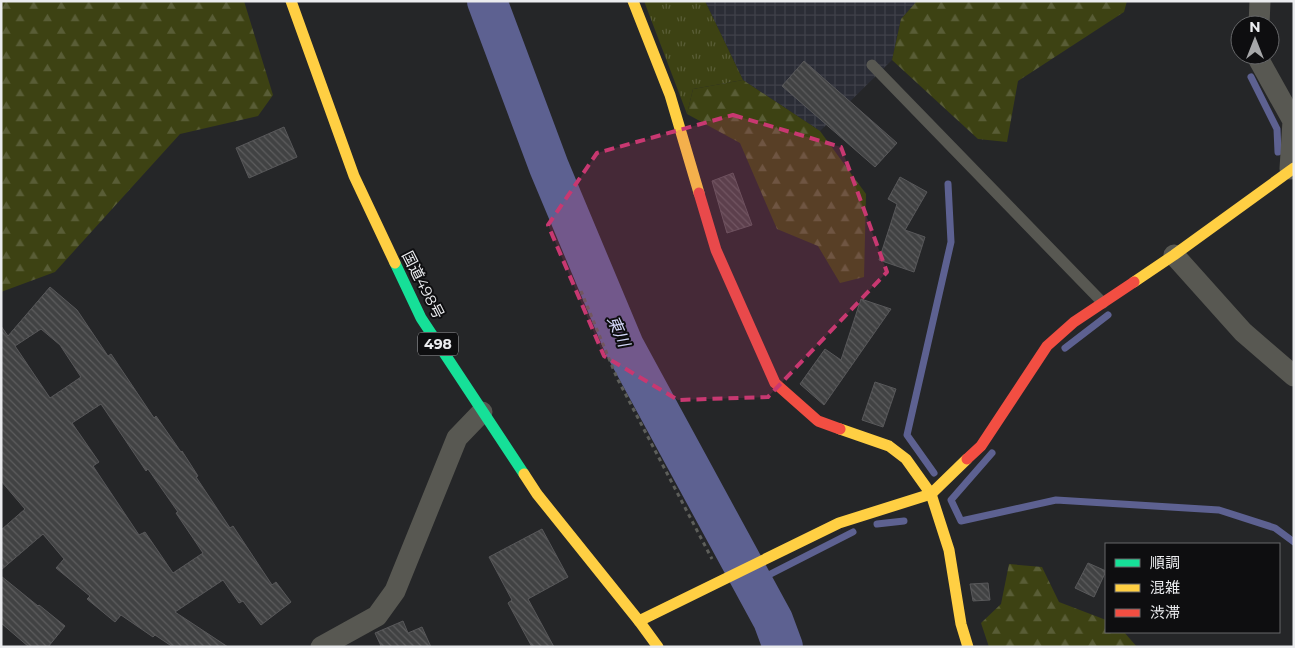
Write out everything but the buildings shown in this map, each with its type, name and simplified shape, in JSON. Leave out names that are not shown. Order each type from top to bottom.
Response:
[{"type":"main road","name":"国道498号","points":[[291,1],[354,176],[421,318],[537,494],[658,647]]},
{"type":"main road","points":[[633,1],[670,95],[716,250],[775,383],[818,421],[889,446],[906,460],[931,494],[949,550],[961,624],[968,647]]},
{"type":"main road","points":[[639,621],[840,522],[931,494],[981,446],[1047,346],[1074,322],[1174,255],[1292,168]]},
{"type":"street","points":[[1259,15],[1260,1]]},
{"type":"street","points":[[1261,65],[1293,121],[1292,168]]},
{"type":"street","points":[[1174,255],[1243,332],[1294,376]]},
{"type":"street","points":[[321,647],[377,616],[395,591],[457,438],[482,412]]},
{"type":"lane","points":[[872,64],[1103,302]]},
{"type":"path","points":[[580,290],[617,378],[723,580]]},
{"type":"highlighted area","points":[[733,115],[841,147],[887,272],[768,397],[678,400],[604,356],[548,225],[597,153]]},
{"type":"shaded area","points":[[705,1],[917,1],[901,19],[892,60],[820,131],[743,80]]},
{"type":"green space","points":[[1,1],[244,1],[273,95],[258,116],[180,134],[55,272],[1,292]]},
{"type":"green space","points":[[644,1],[705,1],[743,80],[693,89],[687,114]]},
{"type":"green space","points":[[917,1],[1127,1],[1124,12],[1018,81],[1007,142],[978,139],[892,60],[901,19]]},
{"type":"green space","points":[[743,80],[820,131],[866,194],[864,277],[840,283],[818,246],[777,229],[740,143],[687,114],[693,89]]},
{"type":"green space","points":[[1009,564],[1042,567],[1059,602],[1105,620],[1105,633],[1125,633],[1137,647],[989,647],[981,623],[1001,604]]},
{"type":"waterway","name":"東川","points":[[487,1],[549,167],[624,346],[773,620],[783,647]]},
{"type":"waterway","points":[[1251,77],[1277,129],[1278,152]]},
{"type":"waterway","points":[[934,473],[907,435],[951,242],[948,184]]},
{"type":"waterway","points":[[1065,348],[1108,315]]},
{"type":"waterway","points":[[992,453],[951,500],[961,521],[1056,500],[1219,510],[1275,528],[1294,542]]},
{"type":"waterway","points":[[877,524],[904,521]]},
{"type":"waterway","points":[[753,583],[853,532]]},
{"type":"traffic: fast","points":[[395,263],[421,318],[524,474]]},
{"type":"traffic: slow","points":[[291,1],[354,176],[395,263]]},
{"type":"traffic: slow","points":[[633,1],[670,95],[699,193]]},
{"type":"traffic: slow","points":[[1134,282],[1294,168]]},
{"type":"traffic: slow","points":[[840,429],[889,446],[906,459],[931,494],[949,550],[961,624],[968,647]]},
{"type":"traffic: slow","points":[[639,621],[839,523],[931,494],[967,459]]},
{"type":"traffic: slow","points":[[524,474],[537,494],[658,647]]},
{"type":"traffic: jam","points":[[699,193],[716,250],[775,383],[818,421],[840,429]]},
{"type":"traffic: jam","points":[[967,459],[981,446],[1047,346],[1074,322],[1134,282]]}]
